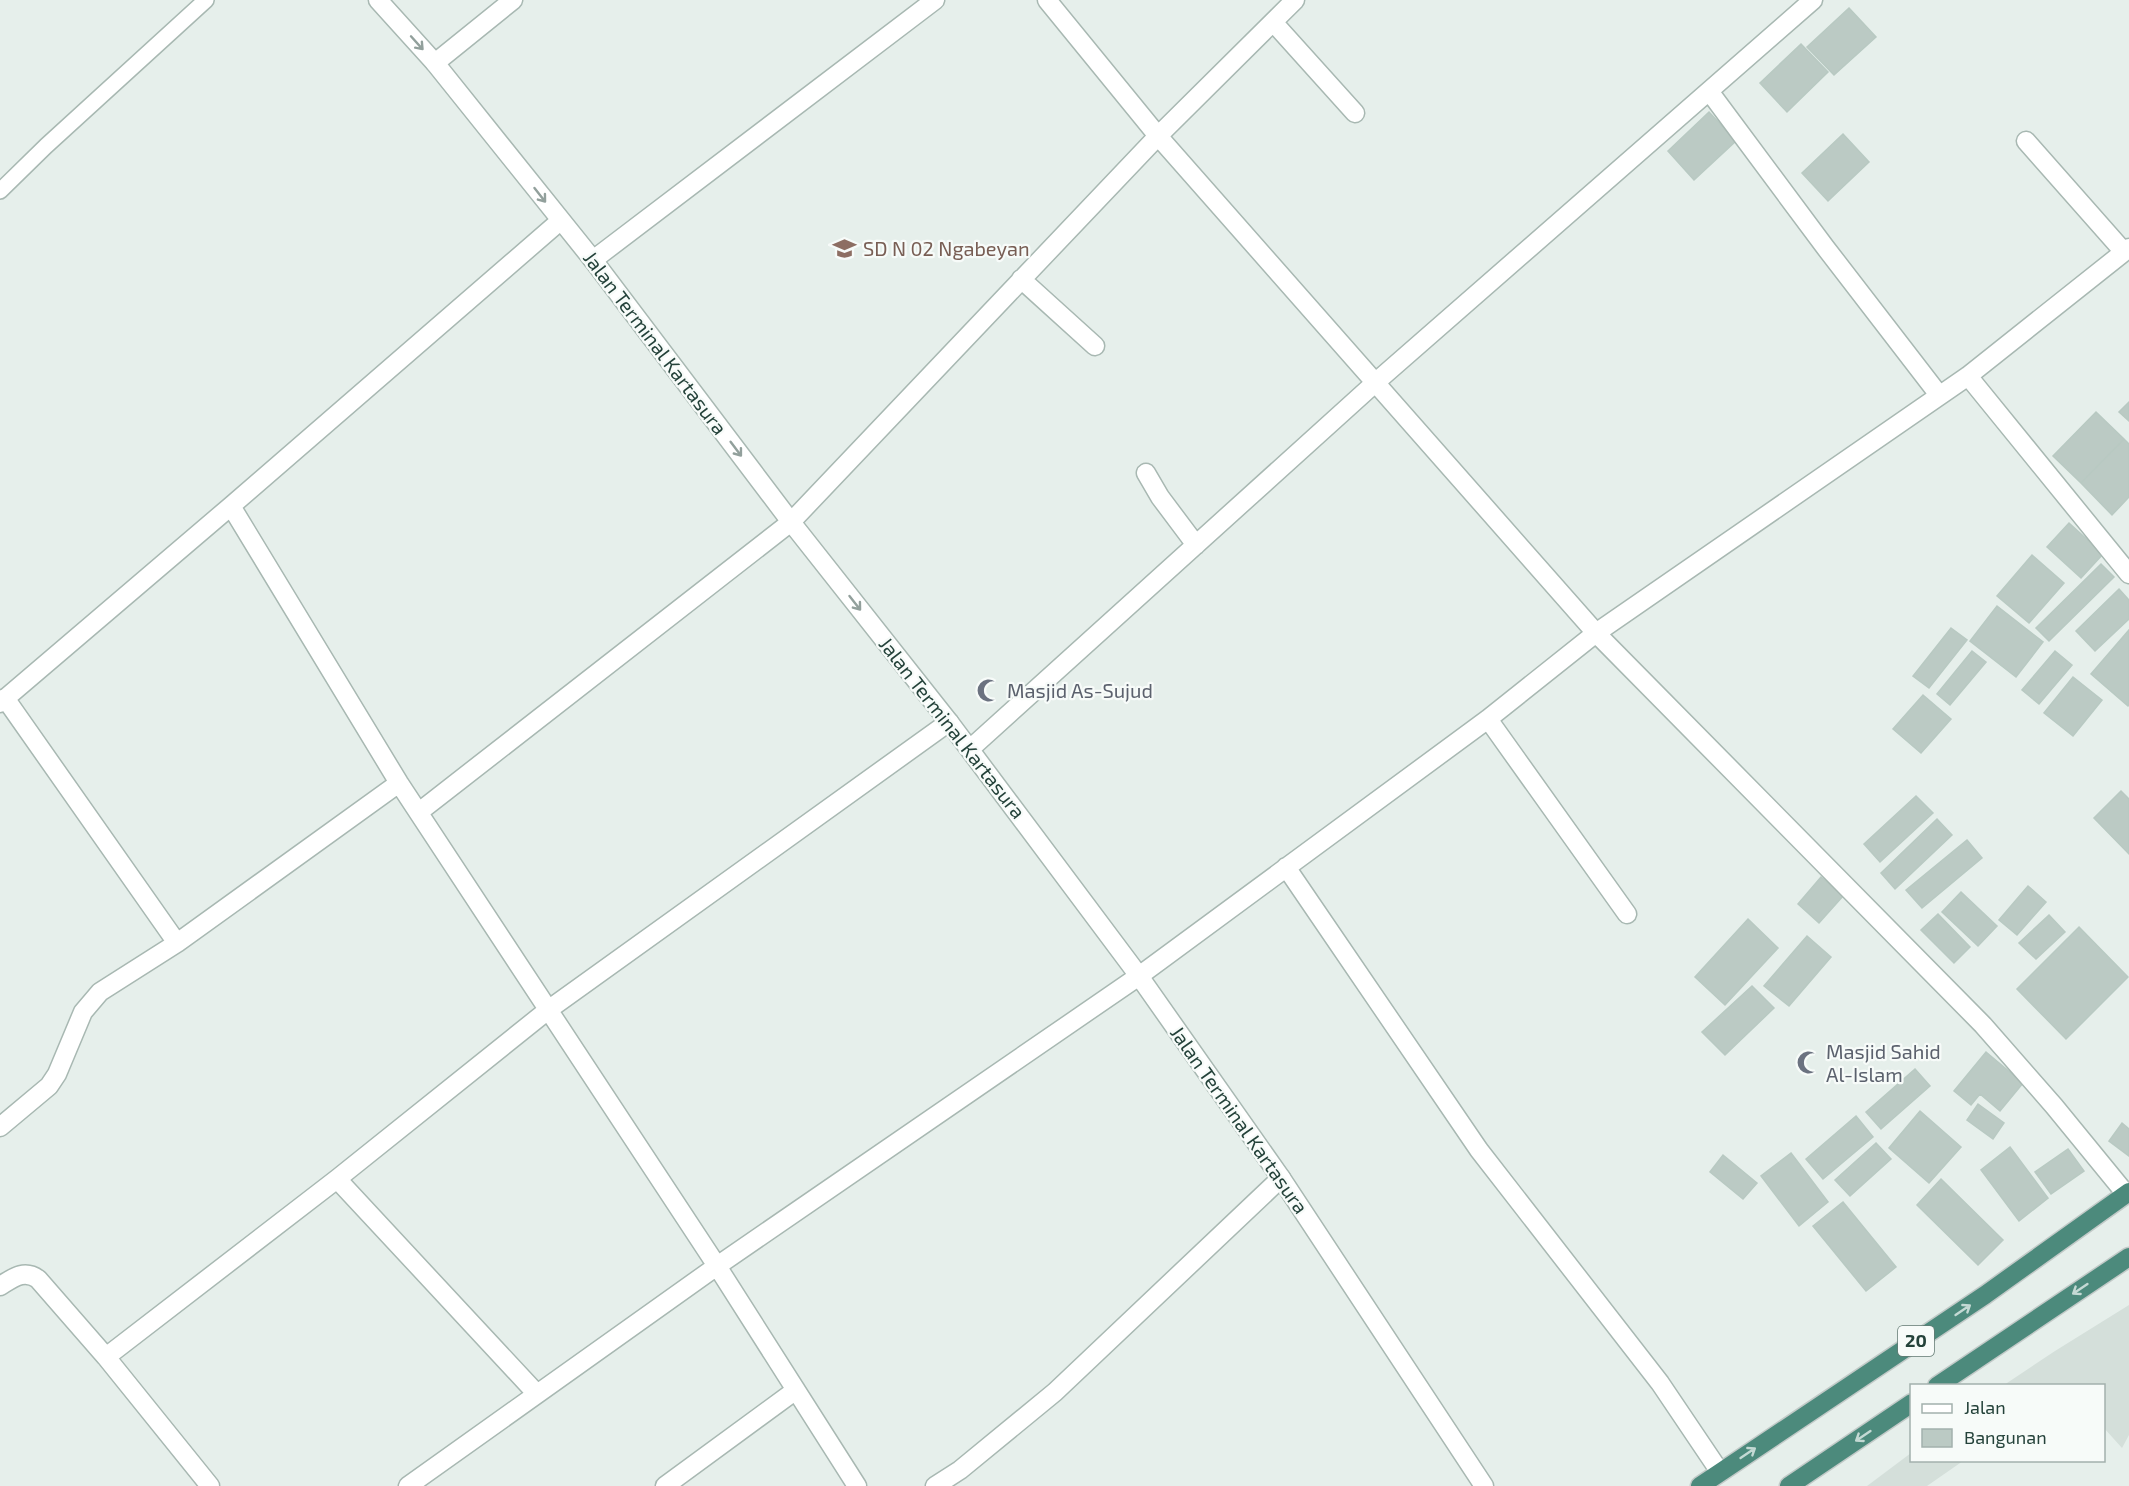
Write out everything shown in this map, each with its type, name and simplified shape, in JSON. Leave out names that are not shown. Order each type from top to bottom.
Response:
[{"type":"highway","name":"20","points":[[1700,1486],[1985,1295],[2127,1193]]},
{"type":"highway","name":"20","points":[[1940,1384],[2129,1257]]},
{"type":"highway","points":[[1789,1486],[1910,1404]]},
{"type":"street","name":"Jalan Terminal Kartasura","points":[[378,0],[435,63],[593,260],[791,522],[970,749],[1139,976],[1281,1178],[1484,1486]]},
{"type":"street","points":[[435,63],[513,0]]},
{"type":"street","points":[[593,260],[935,0]]},
{"type":"street","points":[[1047,0],[1158,136],[1596,633],[1983,1025],[2127,1193]]},
{"type":"street","points":[[418,812],[791,522],[1158,136],[1295,0]]},
{"type":"street","points":[[970,749],[1376,382],[1813,0]]},
{"type":"street","points":[[1273,22],[1355,113]]},
{"type":"street","points":[[1709,91],[1825,247],[1940,395]]},
{"type":"street","points":[[408,1486],[717,1266],[1139,976],[1488,719],[1596,633],[1968,376],[2126,250],[2026,141]]},
{"type":"street","points":[[177,943],[3,701],[560,221]]},
{"type":"street","points":[[1021,279],[1095,346]]},
{"type":"street","points":[[1968,376],[2129,574]]},
{"type":"street","points":[[1146,473],[1160,497],[1196,545]]},
{"type":"street","points":[[231,506],[399,783],[717,1266],[857,1486]]},
{"type":"street","points":[[1488,719],[1627,914]]},
{"type":"street","points":[[106,1358],[337,1179],[548,1010],[949,722]]},
{"type":"street","points":[[0,1127],[49,1086],[83,1012],[93,998],[110,984],[177,943],[399,783]]},
{"type":"street","points":[[1286,867],[1479,1150],[1660,1383],[1720,1472]]},
{"type":"street","points":[[935,1486],[975,1459],[1055,1392],[1281,1178]]},
{"type":"street","points":[[337,1179],[537,1394]]},
{"type":"street","points":[[0,1286],[17,1275],[32,1275],[38,1279],[106,1358],[210,1486]]},
{"type":"street","points":[[665,1486],[796,1390]]},
{"type":"lane","points":[[0,191],[206,0]]},
{"type":"shaded area","points":[[2129,1305],[2129,1435],[2122,1448],[2105,1429],[2105,1384],[2006,1384]]},
{"type":"shaded area","points":[[1910,1454],[1910,1462],[1962,1462],[1927,1486],[1867,1486]]},
{"type":"building","points":[[1849,8],[1876,37],[1834,75],[1807,47]]},
{"type":"building","points":[[1801,44],[1828,72],[1787,112],[1760,83]]},
{"type":"building","points":[[1709,112],[1736,141],[1694,180],[1668,151]]},
{"type":"building","points":[[1843,134],[1869,162],[1828,201],[1802,173]]},
{"type":"building","points":[[2129,402],[2129,421],[2119,412]]},
{"type":"building","points":[[2096,412],[2124,439],[2081,483],[2053,456]]},
{"type":"building","points":[[2124,439],[2129,444],[2129,497],[2112,515],[2081,483]]},
{"type":"building","points":[[2069,523],[2103,554],[2081,578],[2047,547]]},
{"type":"building","points":[[2032,555],[2064,583],[2029,623],[1997,596]]},
{"type":"building","points":[[2101,564],[2114,577],[2049,641],[2036,628]]},
{"type":"building","points":[[2119,589],[2129,600],[2129,619],[2095,651],[2076,631]]},
{"type":"building","points":[[1997,606],[2043,642],[2016,677],[1970,641]]},
{"type":"building","points":[[1951,628],[1967,640],[1929,688],[1913,676]]},
{"type":"building","points":[[2129,630],[2129,705],[2128,706],[2091,674]]},
{"type":"building","points":[[1972,651],[1986,662],[1950,705],[1937,694]]},
{"type":"building","points":[[2055,651],[2072,665],[2039,704],[2022,690]]},
{"type":"building","points":[[2073,677],[2102,700],[2073,736],[2044,713]]},
{"type":"building","points":[[1923,695],[1951,719],[1921,753],[1893,729]]},
{"type":"building","points":[[2121,791],[2129,799],[2129,854],[2094,818]]},
{"type":"building","points":[[1916,796],[1933,813],[1880,862],[1864,844]]},
{"type":"building","points":[[1937,819],[1952,835],[1895,889],[1881,873]]},
{"type":"building","points":[[1967,840],[1982,858],[1922,908],[1906,890]]},
{"type":"building","points":[[1821,877],[1843,896],[1819,923],[1798,904]]},
{"type":"building","points":[[2028,886],[2046,902],[2017,935],[1999,920]]},
{"type":"building","points":[[1961,892],[1997,926],[1978,946],[1942,912]]},
{"type":"building","points":[[1938,914],[1970,947],[1954,963],[1921,930]]},
{"type":"building","points":[[2049,915],[2065,932],[2036,959],[2019,943]]},
{"type":"building","points":[[1748,919],[1778,948],[1725,1005],[1695,977]]},
{"type":"building","points":[[2079,927],[2128,977],[2066,1039],[2017,989]]},
{"type":"building","points":[[1807,936],[1831,957],[1789,1006],[1764,986]]},
{"type":"building","points":[[1752,986],[1774,1008],[1725,1055],[1702,1032]]},
{"type":"building","points":[[1986,1052],[2023,1083],[2000,1111],[1980,1094],[1971,1105],[1954,1091]]},
{"type":"building","points":[[1915,1069],[1930,1086],[1881,1129],[1866,1112]]},
{"type":"building","points":[[1978,1104],[2004,1123],[1993,1139],[1967,1120]]},
{"type":"building","points":[[1920,1111],[1961,1147],[1929,1183],[1889,1148]]},
{"type":"building","points":[[1856,1116],[1873,1137],[1823,1179],[1806,1159]]},
{"type":"building","points":[[2122,1123],[2129,1129],[2129,1156],[2109,1141]]},
{"type":"building","points":[[1876,1143],[1891,1159],[1850,1196],[1835,1180]]},
{"type":"building","points":[[2010,1147],[2048,1198],[2019,1221],[1981,1170]]},
{"type":"building","points":[[2068,1149],[2084,1171],[2051,1194],[2035,1172]]},
{"type":"building","points":[[1791,1153],[1828,1202],[1799,1226],[1761,1176]]},
{"type":"building","points":[[1723,1155],[1757,1183],[1743,1199],[1710,1172]]},
{"type":"building","points":[[1941,1179],[2003,1240],[1978,1265],[1917,1205]]},
{"type":"building","points":[[1843,1202],[1896,1267],[1866,1291],[1813,1226]]},
{"type":"place","name":"SD N 02 Ngabeyan","points":[[845,249]]},
{"type":"place","name":"Masjid As-Sujud","points":[[989,691]]},
{"type":"place","name":"Masjid Sahid Al-Islam","points":[[1808,1063]]}]
